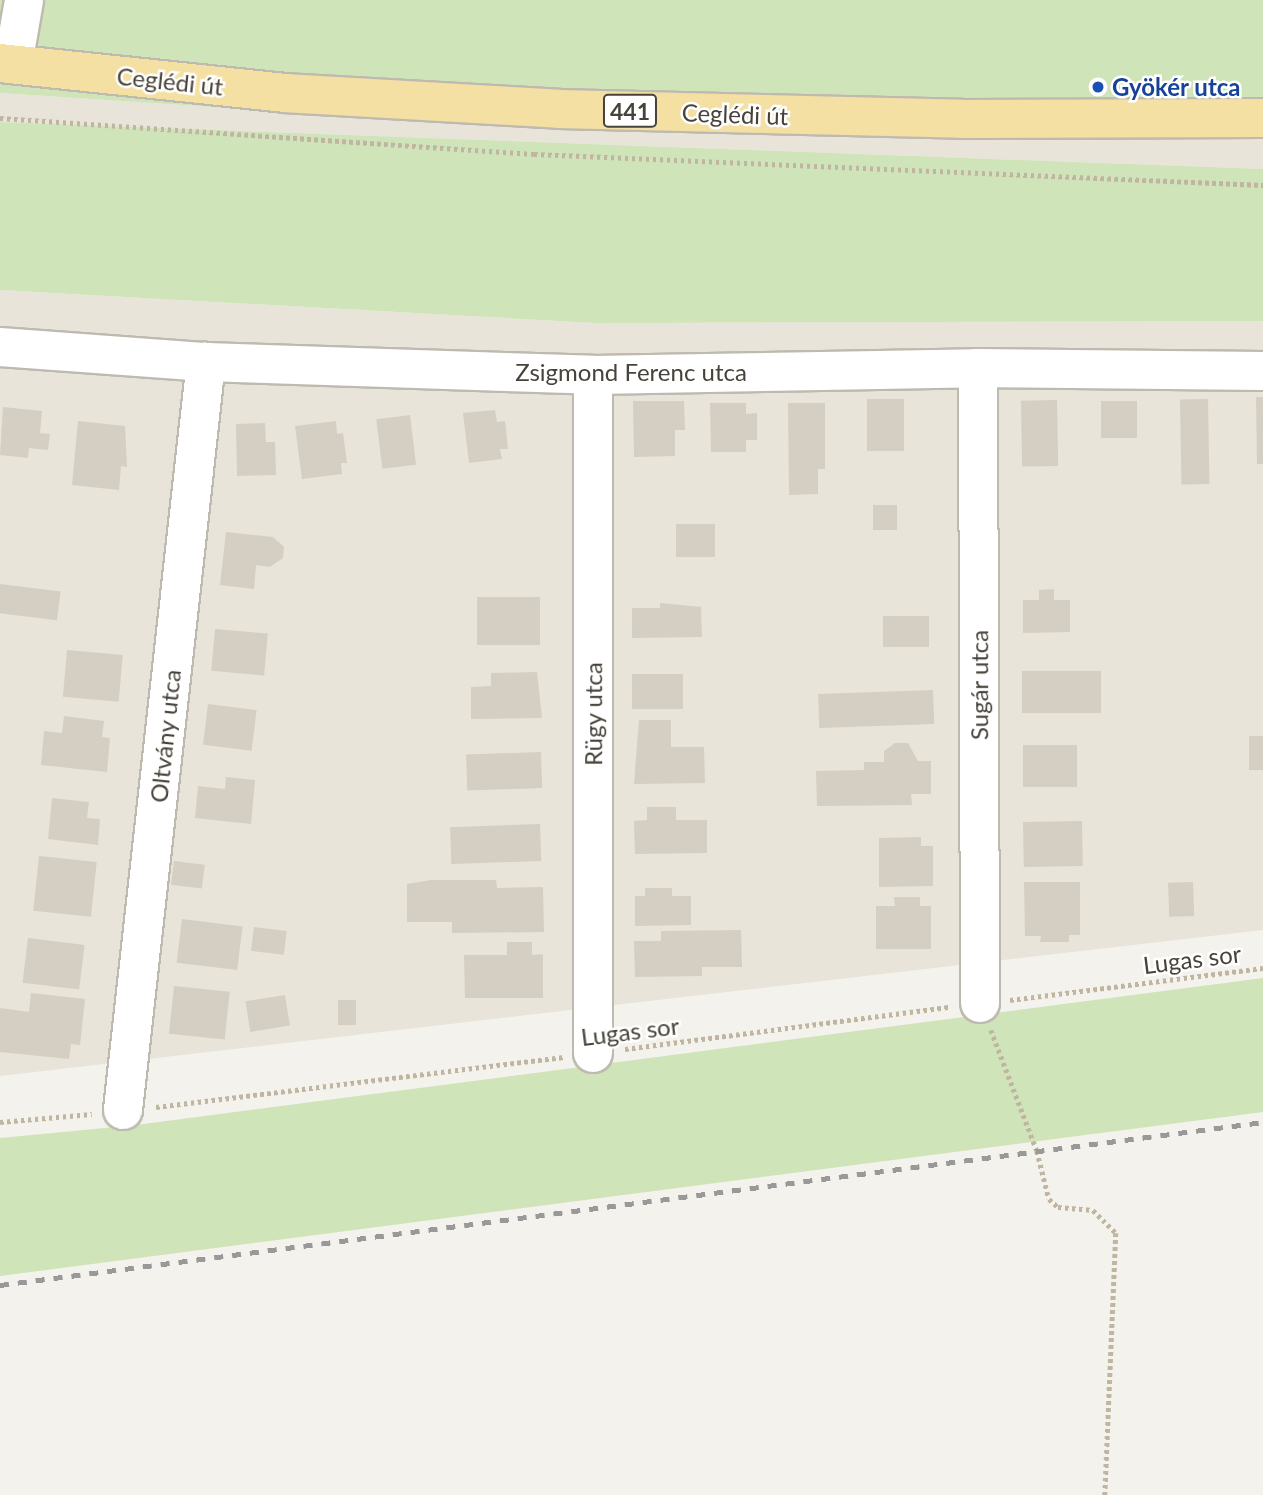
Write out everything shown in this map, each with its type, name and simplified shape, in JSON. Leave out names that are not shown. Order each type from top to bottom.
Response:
[{"type":"main road","name":"Ceglédi út","points":[[6,63],[284,93],[559,109],[908,118],[1263,118]]},
{"type":"street","points":[[6,63],[24,0]]},
{"type":"street","name":"Zsigmond Ferenc utca","points":[[0,347],[206,362],[593,375],[978,368],[1263,371]]},
{"type":"street","name":"Oltvány utca","points":[[123,1110],[206,362]]},
{"type":"street","name":"Sugár utca","points":[[978,368],[981,1003]]},
{"type":"street","name":"Rügy utca","points":[[593,375],[593,1053]]},
{"type":"path","points":[[0,118],[534,154],[1263,185]]},
{"type":"path","name":"Lugas sor","points":[[0,1122],[123,1110],[593,1053],[1263,968]]},
{"type":"path","points":[[981,1003],[1037,1151],[1049,1199],[1058,1206],[1093,1210],[1116,1233],[1105,1495]]},
{"type":"shaded area","points":[[0,93],[566,130],[1263,138],[1263,169],[0,122]]},
{"type":"shaded area","points":[[0,290],[594,323],[1263,321],[1263,930],[0,1076]]},
{"type":"green space","points":[[0,0],[1263,0],[1263,138],[566,130],[0,93]]},
{"type":"green space","points":[[0,122],[1263,169],[1263,321],[594,323],[0,290]]},
{"type":"green space","points":[[1263,978],[1263,1112],[0,1276],[0,1138],[136,1125]]},
{"type":"building","points":[[1256,397],[1263,397],[1263,464],[1257,464]]},
{"type":"building","points":[[867,399],[904,399],[904,451],[867,451]]},
{"type":"building","points":[[1180,399],[1208,399],[1209,484],[1181,484]]},
{"type":"building","points":[[1057,400],[1058,466],[1022,467],[1021,401]]},
{"type":"building","points":[[633,401],[684,401],[685,430],[675,430],[675,456],[634,457]]},
{"type":"building","points":[[1101,401],[1137,401],[1137,438],[1101,438]]},
{"type":"building","points":[[710,403],[746,403],[746,414],[757,413],[757,440],[746,440],[746,452],[711,452]]},
{"type":"building","points":[[788,403],[825,403],[825,469],[818,469],[818,494],[789,495]]},
{"type":"building","points":[[3,407],[42,411],[40,433],[50,434],[48,450],[29,448],[28,458],[0,455]]},
{"type":"building","points":[[495,410],[497,422],[505,421],[508,449],[500,449],[502,459],[469,463],[463,413]]},
{"type":"building","points":[[410,415],[416,465],[382,469],[376,419]]},
{"type":"building","points":[[78,421],[125,426],[127,467],[121,466],[119,490],[72,485]]},
{"type":"building","points":[[336,421],[337,434],[343,433],[347,463],[341,463],[342,474],[302,479],[295,426]]},
{"type":"building","points":[[265,423],[266,442],[275,442],[276,475],[237,476],[236,424]]},
{"type":"building","points":[[873,505],[897,505],[897,530],[873,530]]},
{"type":"building","points":[[676,524],[715,524],[715,557],[676,557]]},
{"type":"building","points":[[226,532],[273,537],[284,547],[283,558],[270,567],[256,565],[254,589],[220,585]]},
{"type":"building","points":[[0,584],[61,591],[57,620],[0,613]]},
{"type":"building","points":[[1054,589],[1054,600],[1070,600],[1070,632],[1023,633],[1023,600],[1039,600],[1039,590]]},
{"type":"building","points":[[477,597],[540,597],[540,645],[477,645]]},
{"type":"building","points":[[660,603],[701,607],[702,637],[632,638],[632,608],[660,608]]},
{"type":"building","points":[[883,616],[929,616],[929,647],[883,647]]},
{"type":"building","points":[[215,629],[268,634],[264,675],[211,671]]},
{"type":"building","points":[[67,650],[123,655],[119,702],[63,697]]},
{"type":"building","points":[[1022,671],[1101,671],[1101,713],[1022,713]]},
{"type":"building","points":[[537,672],[542,718],[471,719],[471,687],[491,686],[491,673]]},
{"type":"building","points":[[632,674],[683,674],[683,709],[632,709]]},
{"type":"building","points":[[933,690],[934,724],[819,728],[818,694]]},
{"type":"building","points":[[208,704],[257,710],[252,751],[203,745]]},
{"type":"building","points":[[64,716],[104,721],[102,737],[110,738],[107,772],[41,765],[44,731],[62,733]]},
{"type":"building","points":[[639,720],[671,720],[671,747],[704,747],[705,783],[634,784]]},
{"type":"building","points":[[1249,736],[1263,736],[1263,770],[1249,770]]},
{"type":"building","points":[[895,743],[908,743],[918,761],[931,761],[931,794],[911,794],[912,805],[817,806],[816,771],[864,770],[864,762],[884,762],[884,751]]},
{"type":"building","points":[[1023,745],[1077,745],[1077,787],[1023,787]]},
{"type":"building","points":[[541,752],[542,788],[467,791],[466,755]]},
{"type":"building","points":[[226,777],[255,780],[251,824],[195,818],[198,786],[225,789]]},
{"type":"building","points":[[52,798],[89,802],[87,818],[100,819],[98,845],[48,839]]},
{"type":"building","points":[[647,807],[676,807],[676,820],[707,820],[707,853],[635,854],[634,821],[647,820]]},
{"type":"building","points":[[1082,821],[1083,866],[1024,867],[1023,822]]},
{"type":"building","points":[[540,824],[541,861],[451,864],[450,827]]},
{"type":"building","points":[[921,837],[921,846],[933,846],[933,886],[879,887],[879,838]]},
{"type":"building","points":[[39,856],[97,862],[91,917],[33,911]]},
{"type":"building","points":[[174,861],[205,865],[202,889],[171,885]]},
{"type":"building","points":[[431,880],[496,880],[497,888],[543,887],[544,932],[452,933],[452,922],[407,922],[407,884]]},
{"type":"building","points":[[1024,882],[1080,882],[1080,935],[1069,935],[1069,942],[1040,942],[1041,936],[1025,936]]},
{"type":"building","points":[[1193,882],[1194,916],[1169,917],[1168,883]]},
{"type":"building","points":[[645,888],[672,888],[672,896],[691,896],[691,925],[635,926],[635,896],[645,896]]},
{"type":"building","points":[[894,897],[920,897],[920,906],[931,906],[931,949],[876,949],[876,906],[895,906]]},
{"type":"building","points":[[182,919],[243,926],[237,970],[177,963]]},
{"type":"building","points":[[254,927],[287,931],[284,955],[251,951]]},
{"type":"building","points":[[741,930],[742,967],[702,967],[702,976],[635,977],[634,941],[661,941],[661,931]]},
{"type":"building","points":[[28,938],[85,945],[79,990],[23,983]]},
{"type":"building","points":[[507,942],[532,942],[532,955],[543,954],[543,998],[465,998],[464,955],[507,955]]},
{"type":"building","points":[[174,986],[230,992],[225,1040],[169,1034]]},
{"type":"building","points":[[31,993],[85,999],[80,1045],[71,1044],[69,1059],[0,1052],[0,1008],[29,1012]]},
{"type":"building","points":[[285,995],[290,1026],[250,1032],[245,1001]]},
{"type":"building","points":[[338,1000],[356,1000],[356,1025],[338,1025]]},
{"type":"railway","points":[[0,1285],[1263,1122]]},
{"type":"place","name":"Gyökér utca","points":[[1098,87]]}]
